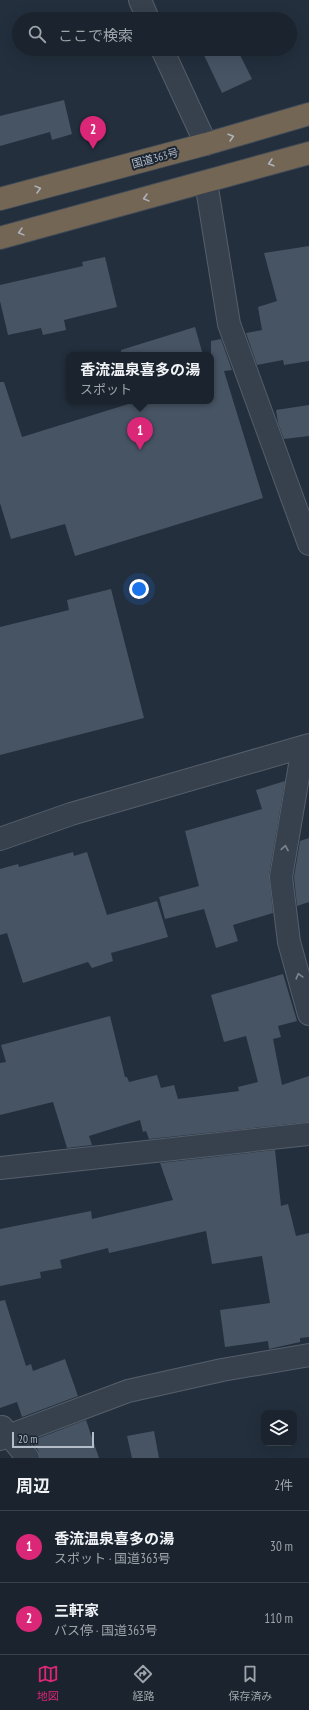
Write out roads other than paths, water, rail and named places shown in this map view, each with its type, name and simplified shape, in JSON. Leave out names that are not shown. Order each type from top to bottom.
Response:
[{"type":"highway","name":"国道363号","points":[[0,199],[206,144],[309,114]]},
{"type":"highway","points":[[0,238],[309,153]]},
{"type":"street","points":[[140,0],[145,12]]},
{"type":"street","points":[[165,56],[206,144]]},
{"type":"street","points":[[206,182],[229,324],[309,544]]},
{"type":"street","points":[[0,839],[71,814],[306,746],[281,876],[289,942],[309,1014]]},
{"type":"street","points":[[0,1168],[309,1134]]},
{"type":"street","points":[[28,1458],[4,1433],[128,1391],[222,1370],[309,1355]]},
{"type":"place","name":"三軒家","points":[[93,149]]},
{"type":"place","name":"香流温泉喜多の湯","points":[[140,450]]}]
